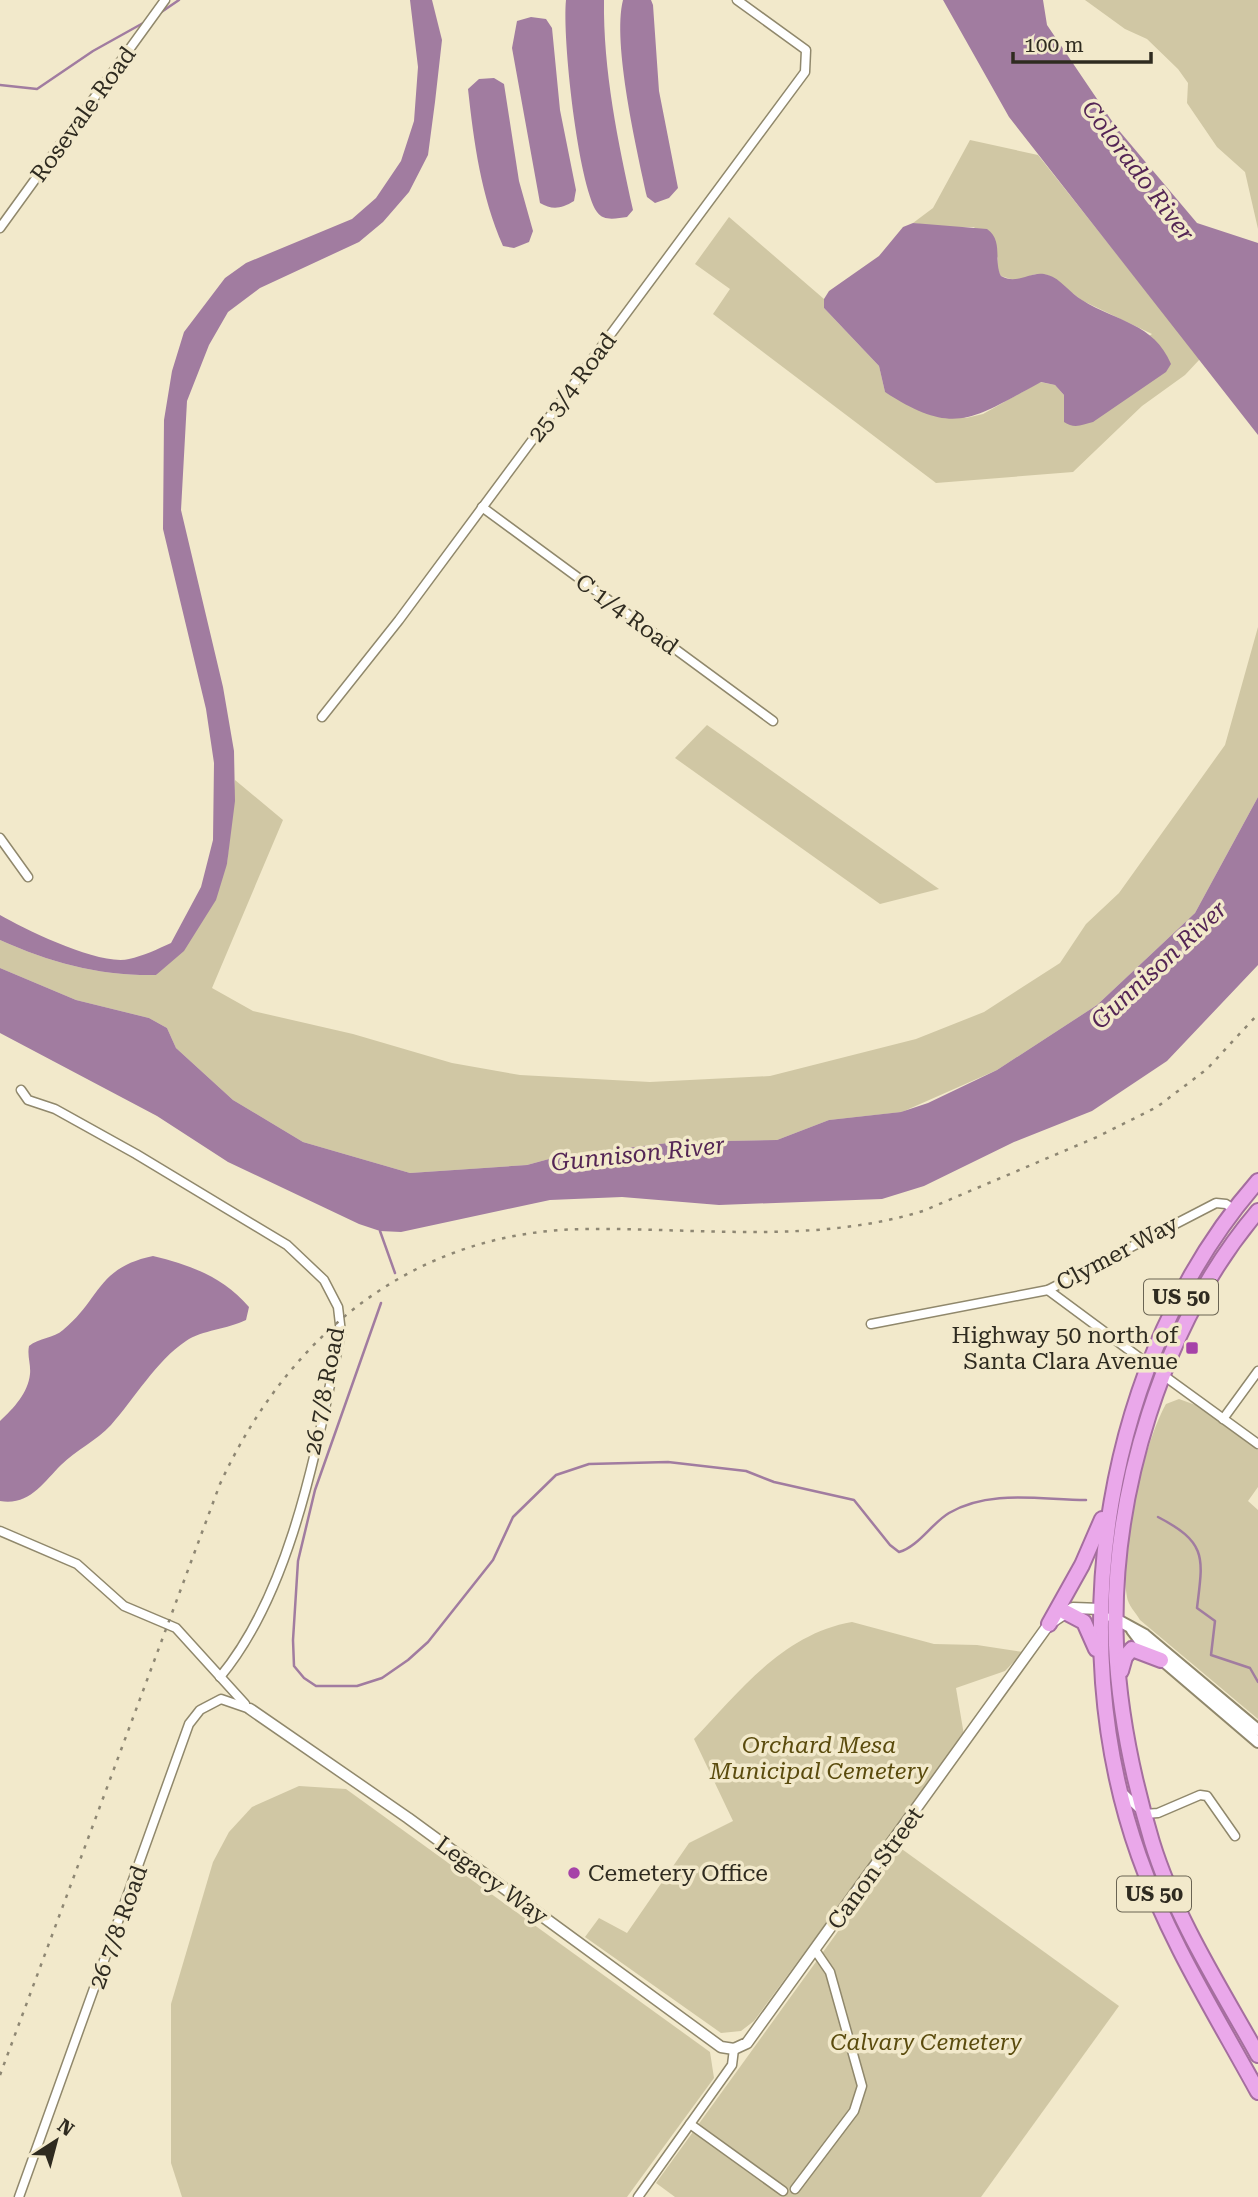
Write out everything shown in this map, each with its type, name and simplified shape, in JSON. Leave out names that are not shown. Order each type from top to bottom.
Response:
[{"type":"highway","name":"US 50","points":[[1258,1181],[1219,1233],[1176,1306],[1149,1364],[1133,1409],[1111,1499],[1105,1536],[1101,1609],[1106,1718],[1121,1790],[1138,1852],[1167,1926],[1258,2092]]},
{"type":"highway","points":[[1237,1236],[1236,1222],[1258,1194]]},
{"type":"highway","name":"US 50","points":[[1258,1211],[1237,1236],[1192,1313],[1163,1374],[1125,1509],[1117,1620],[1119,1676],[1134,1772],[1153,1844],[1183,1918],[1258,2055]]},
{"type":"highway","points":[[1163,1374],[1161,1353],[1218,1243],[1219,1233]]},
{"type":"highway","points":[[1049,1624],[1082,1565],[1111,1499]]},
{"type":"highway","points":[[1065,1612],[1084,1622],[1102,1664]]},
{"type":"highway","points":[[1119,1676],[1125,1657],[1132,1649],[1161,1660]]},
{"type":"main road","points":[[1101,1609],[1145,1635],[1258,1730]]},
{"type":"main road","points":[[1132,1629],[1161,1660],[1258,1742]]},
{"type":"street","name":"Rosevale Road","points":[[0,228],[165,0]]},
{"type":"street","name":"25 3/4 Road","points":[[322,717],[482,507],[805,72],[806,50],[737,0]]},
{"type":"street","name":"C 1/4 Road","points":[[482,507],[773,721]]},
{"type":"street","points":[[0,838],[28,877]]},
{"type":"street","name":"26 7/8 Road","points":[[21,1090],[28,1100],[55,1109],[136,1154],[287,1245],[324,1280],[338,1307],[341,1334],[284,1562],[252,1628],[220,1677]]},
{"type":"street","name":"Clymer Way","points":[[871,1324],[1048,1290],[1216,1203],[1226,1204],[1235,1210]]},
{"type":"street","points":[[1048,1290],[1258,1444]]},
{"type":"street","points":[[1223,1419],[1258,1371]]},
{"type":"street","points":[[0,1531],[77,1564],[124,1606],[176,1628],[250,1709]]},
{"type":"street","points":[[1065,1612],[1081,1606],[1101,1609]]},
{"type":"street","name":"Canon Street","points":[[734,2049],[747,2043],[1049,1624],[1065,1612]]},
{"type":"street","name":"26 7/8 Road","points":[[19,2197],[189,1724],[200,1710],[221,1699],[250,1709]]},
{"type":"street","name":"Legacy Way","points":[[250,1709],[408,1818],[722,2047],[734,2049]]},
{"type":"street","points":[[1121,1790],[1145,1814],[1158,1812],[1200,1795],[1207,1796],[1235,1836]]},
{"type":"street","points":[[690,2124],[782,2194],[797,2193],[854,2112],[862,2086],[830,1972],[815,1950]]},
{"type":"street","points":[[638,2197],[732,2066],[734,2049]]},
{"type":"green space","points":[[1085,0],[1258,0],[1258,229],[1245,172],[1217,147],[1187,103],[1188,83],[1178,69],[1147,39],[1125,29]]},
{"type":"green space","points":[[970,140],[1038,155],[1200,359],[1185,375],[1142,406],[1073,472],[936,483],[713,314],[730,289],[695,264],[729,217],[824,299],[824,308],[879,366],[885,392],[966,418],[983,414],[1040,382],[1055,385],[1064,395],[1152,334],[1083,301],[1048,275],[1035,274],[1017,281],[1001,276],[997,268],[998,258],[974,227],[938,227],[913,223],[933,208]]},
{"type":"green space","points":[[1258,627],[1258,797],[1195,913],[1097,1005],[997,1070],[902,1112],[829,1120],[777,1140],[676,1142],[560,1156],[527,1165],[410,1173],[303,1142],[233,1100],[176,1048],[167,1028],[149,1018],[76,1000],[0,968],[0,940],[76,966],[115,973],[156,975],[227,864],[235,780],[283,820],[212,988],[253,1011],[353,1034],[452,1063],[520,1075],[650,1082],[770,1076],[916,1039],[984,1012],[1060,963],[1086,924],[1119,893],[1225,745]]},
{"type":"green space","points":[[707,725],[939,889],[880,904],[675,758]]},
{"type":"green space","points":[[1179,1399],[1201,1407],[1258,1450],[1258,1487],[1248,1501],[1258,1510],[1258,1719],[1140,1620],[1128,1600],[1126,1553],[1142,1470],[1149,1444],[1166,1404]]},
{"type":"green space","name":"Orchard Mesa Municipal Cemetery","points":[[852,1622],[934,1644],[977,1645],[1023,1652],[1005,1671],[956,1688],[964,1735],[754,2021],[741,2031],[721,2033],[585,1937],[599,1918],[627,1933],[689,1843],[733,1821],[694,1739],[746,1684],[784,1652],[827,1629]]},
{"type":"green space","points":[[299,1786],[346,1789],[710,2052],[714,2078],[627,2197],[182,2197],[171,2163],[171,2004],[213,1862],[229,1832],[252,1807]]},
{"type":"green space","name":"Calvary Cemetery","points":[[899,1847],[1119,2006],[981,2197],[675,2197],[656,2183]]},
{"type":"water","points":[[410,0],[432,0],[442,40],[428,155],[409,192],[383,222],[359,242],[260,288],[228,312],[209,345],[187,401],[181,510],[223,687],[234,751],[235,801],[227,864],[216,900],[184,951],[156,975],[115,973],[76,966],[0,940],[0,915],[82,952],[116,960],[129,959],[171,943],[201,887],[213,840],[214,763],[206,709],[163,529],[164,420],[172,371],[184,332],[225,278],[246,263],[352,219],[376,198],[401,161],[414,121],[418,67]]},
{"type":"water","points":[[566,0],[604,0],[609,79],[633,210],[627,217],[603,217],[597,212],[590,196],[573,109],[566,45]]},
{"type":"water","points":[[623,0],[651,0],[653,5],[659,91],[678,188],[669,198],[655,203],[647,197],[627,97],[620,19]]},
{"type":"water","name":"Colorado River","points":[[943,0],[1043,0],[1047,25],[1116,127],[1197,223],[1258,243],[1258,435],[1009,117]]},
{"type":"water","points":[[531,17],[546,19],[552,28],[560,110],[576,190],[574,201],[557,208],[540,203],[512,48],[517,21]]},
{"type":"water","points":[[494,78],[504,84],[519,181],[533,231],[529,242],[514,248],[503,246],[495,227],[480,169],[470,109],[468,89],[479,79]]},
{"type":"water","points":[[913,223],[987,229],[997,245],[1001,276],[1007,279],[1036,274],[1052,277],[1082,300],[1145,332],[1164,350],[1171,364],[1166,372],[1093,422],[1078,426],[1064,422],[1064,395],[1055,385],[1041,382],[981,413],[964,418],[947,419],[909,406],[885,392],[879,366],[824,308],[824,299],[829,291],[879,256],[903,227]]},
{"type":"water","name":"Gunnison River","points":[[1258,797],[1258,965],[1167,1061],[1092,1111],[1014,1142],[924,1186],[882,1199],[719,1205],[622,1197],[550,1200],[401,1232],[380,1231],[359,1224],[228,1162],[157,1116],[0,1033],[0,968],[76,1000],[149,1018],[167,1028],[176,1048],[233,1100],[303,1142],[410,1173],[527,1165],[560,1156],[676,1142],[777,1140],[829,1120],[901,1112],[928,1103],[997,1070],[1097,1005],[1195,913]]},
{"type":"water","points":[[153,1256],[193,1268],[217,1280],[249,1307],[246,1320],[200,1334],[175,1349],[155,1369],[111,1425],[67,1460],[35,1492],[19,1500],[0,1501],[0,1421],[26,1388],[30,1374],[29,1346],[63,1330],[120,1268]]},
{"type":"waterway","points":[[157,15],[179,0]]},
{"type":"waterway","points":[[0,85],[37,89],[93,51],[145,22]]},
{"type":"waterway","points":[[380,1231],[395,1273]]},
{"type":"waterway","points":[[381,1303],[315,1490],[298,1561],[294,1666],[304,1678],[316,1686],[357,1686],[382,1678],[408,1660],[428,1642],[493,1560],[513,1517],[556,1475],[589,1464],[668,1462],[746,1471],[774,1482],[854,1500],[890,1545],[899,1552],[919,1540],[949,1513],[981,1501],[998,1498],[1086,1500]]},
{"type":"waterway","points":[[1158,1517],[1186,1535],[1198,1554],[1200,1576],[1197,1608],[1215,1621],[1211,1655],[1250,1668],[1258,1682]]},
{"type":"railway","points":[[0,2075],[220,1484],[249,1429],[283,1380],[322,1337],[366,1300],[415,1270],[469,1247],[527,1234],[590,1229],[799,1231],[841,1228],[923,1211],[1097,1137],[1157,1107],[1207,1069],[1258,1014]]},
{"type":"place","name":"Highway 50 north of Santa Clara Avenue","points":[[1192,1348]]},
{"type":"place","name":"Cemetery Office","points":[[574,1873]]}]
